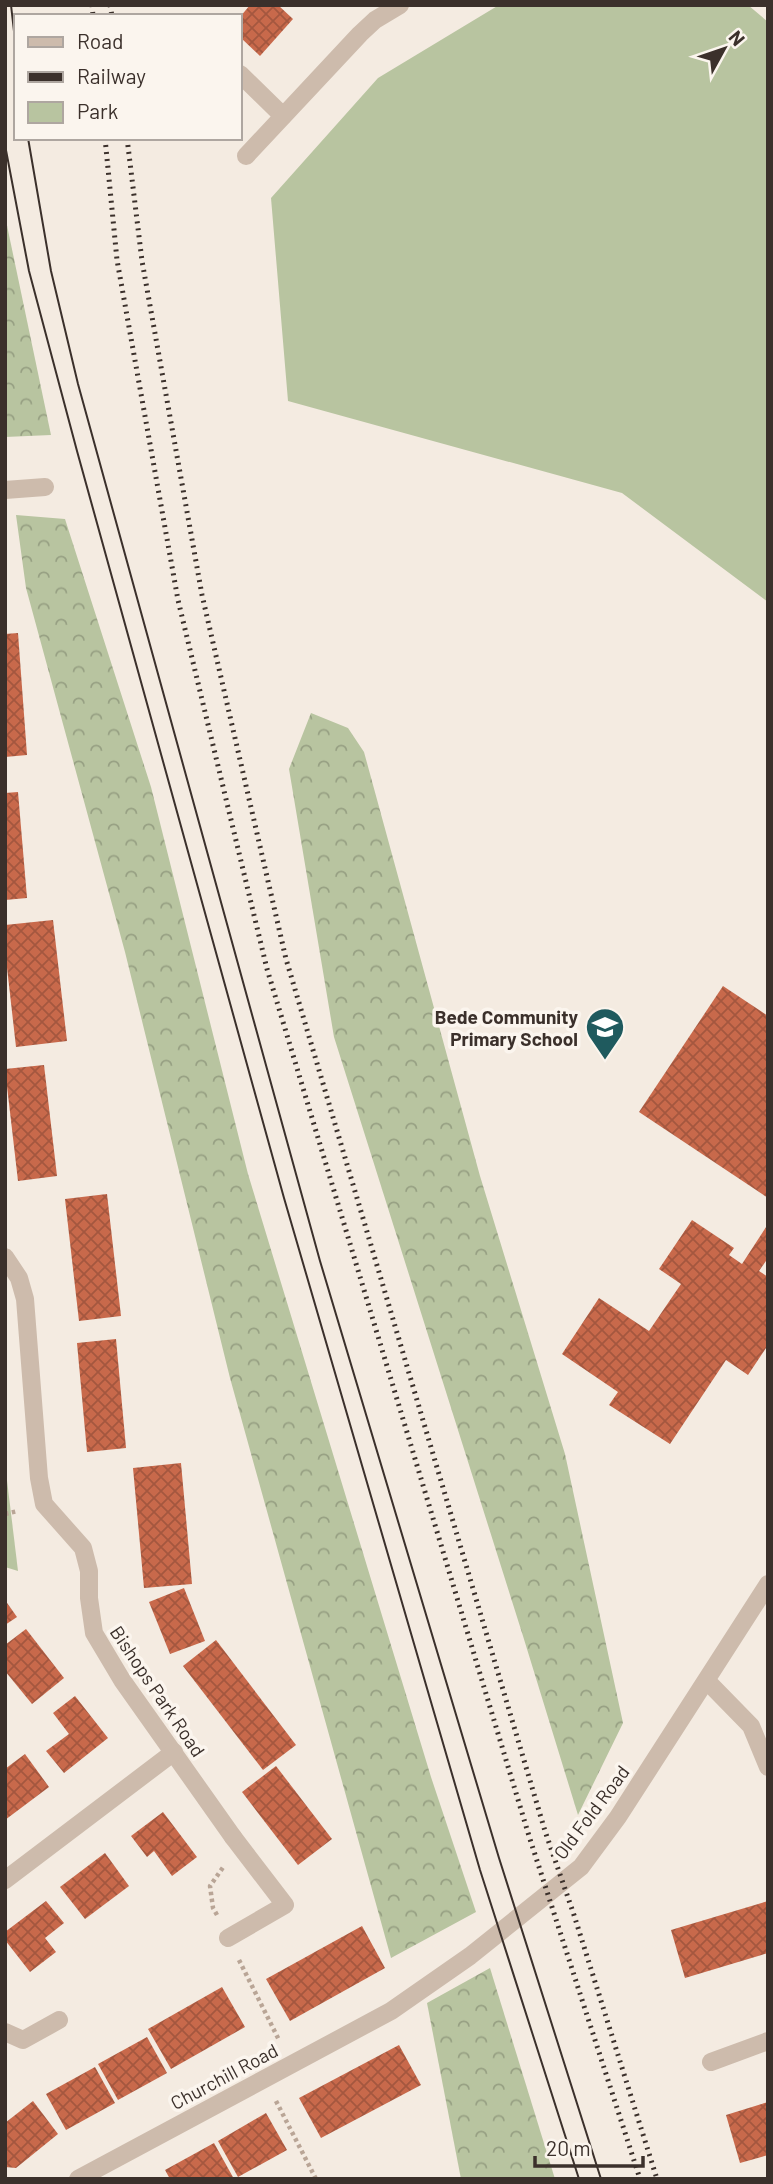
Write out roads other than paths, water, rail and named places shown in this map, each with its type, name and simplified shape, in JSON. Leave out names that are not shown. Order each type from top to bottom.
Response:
[{"type":"street","points":[[246,156],[360,34],[375,20],[400,5]]},
{"type":"street","points":[[242,76],[284,116]]},
{"type":"street","points":[[5,490],[45,487]]},
{"type":"street","name":"Bishops Park Road","points":[[5,1257],[19,1278],[25,1299],[39,1478],[44,1504],[83,1548],[89,1571],[89,1598],[94,1633],[122,1680],[233,1838],[285,1905],[228,1938]]},
{"type":"street","name":"Old Fold Road","points":[[391,2011],[470,1956],[581,1867],[618,1816],[768,1584]]},
{"type":"street","points":[[707,1681],[751,1726],[768,1767]]},
{"type":"street","points":[[5,1880],[174,1752]]},
{"type":"street","name":"Churchill Road","points":[[78,2179],[391,2011]]},
{"type":"street","points":[[5,2032],[23,2040],[59,2020]]},
{"type":"street","points":[[711,2062],[768,2041]]},
{"type":"tram line","points":[[11,5],[14,31]]},
{"type":"tram line","points":[[28,140],[51,271],[78,384],[320,1261],[499,1858],[601,2179]]},
{"type":"tram line","points":[[5,145],[29,271],[284,1198],[480,1870],[579,2179]]},
{"type":"railway","points":[[92,5],[93,14]]},
{"type":"railway","points":[[110,5],[112,14]]},
{"type":"railway","points":[[105,140],[117,260],[178,600],[267,969],[529,1836],[640,2179]]},
{"type":"railway","points":[[127,140],[142,261],[202,595],[286,959],[545,1831],[657,2179]]},
{"type":"place","name":"Bede Community Primary School","points":[[605,1061]]}]
